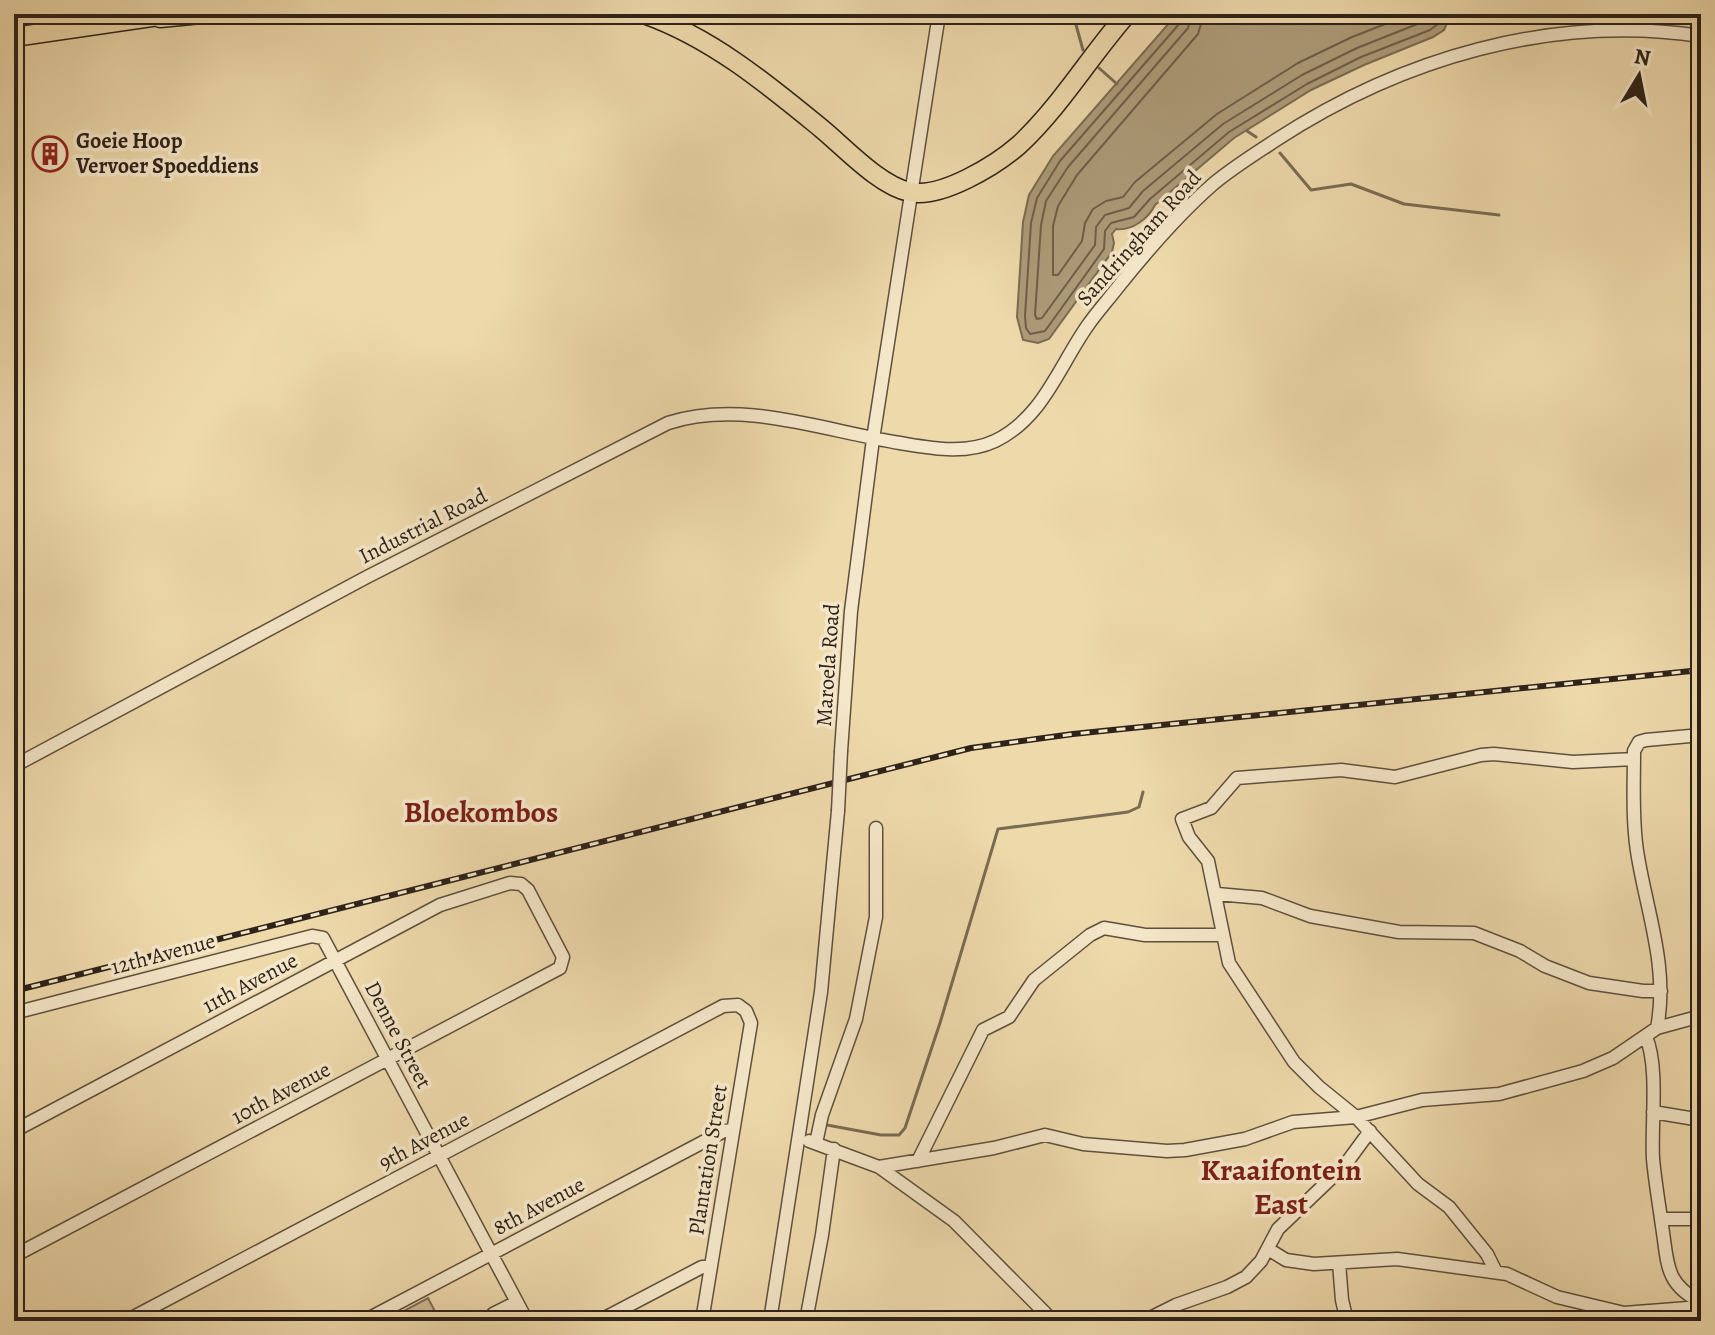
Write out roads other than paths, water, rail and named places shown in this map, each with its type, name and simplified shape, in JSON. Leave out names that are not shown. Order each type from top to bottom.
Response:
[{"type":"highway","points":[[14,37],[172,14]]},
{"type":"highway","points":[[120,22],[201,14]]},
{"type":"highway","points":[[644,14],[703,41],[749,70],[880,177],[911,193],[931,192],[967,179],[1017,146],[1042,121],[1127,14]]},
{"type":"street","name":"Maroela Road","points":[[770,1321],[821,992],[838,811],[851,611],[873,439],[939,14]]},
{"type":"street","name":"Sandringham Road","points":[[873,439],[953,450],[976,448],[1016,428],[1047,393],[1088,325],[1114,292],[1212,186],[1294,129],[1349,97],[1429,63],[1528,38],[1617,30],[1701,36]]},
{"type":"street","name":"Industrial Road","points":[[14,766],[365,578],[668,423],[727,412],[789,421],[873,439]]},
{"type":"street","points":[[1701,735],[1639,742],[1634,751],[1637,851],[1656,941],[1661,991],[1650,1045],[1653,1161],[1670,1274],[1678,1286],[1701,1304]]},
{"type":"street","points":[[1496,1272],[1487,1254],[1449,1207],[1418,1184],[1356,1117],[1294,1062],[1229,963],[1208,861],[1189,837],[1182,819],[1211,808],[1237,778],[1341,770],[1395,777],[1494,754],[1573,762],[1634,759]]},
{"type":"street","points":[[816,1143],[822,1115],[856,1019],[876,917],[876,828]]},
{"type":"street","name":"11th Avenue","points":[[14,1131],[440,905],[510,883],[521,884],[528,890],[563,962]]},
{"type":"street","points":[[1217,894],[1262,898],[1310,916],[1399,932],[1474,933],[1578,979],[1612,987],[1661,991]]},
{"type":"street","points":[[918,1161],[983,1030],[1009,1017],[1034,980],[1090,935],[1104,928],[1145,935],[1223,935]]},
{"type":"street","name":"12th Avenue","points":[[14,1013],[312,936],[323,938]]},
{"type":"street","name":"Denne Street","points":[[323,938],[527,1321]]},
{"type":"street","name":"10th Avenue","points":[[14,1256],[560,968],[563,962]]},
{"type":"street","name":"9th Avenue","points":[[126,1321],[723,1006],[733,1004],[742,1008]]},
{"type":"street","name":"Plantation Street","points":[[702,1321],[751,1023],[742,1008]]},
{"type":"street","points":[[879,1167],[994,1148],[1045,1135],[1083,1144],[1185,1150],[1245,1139],[1293,1122],[1356,1117],[1398,1104],[1499,1094],[1583,1071],[1613,1058],[1652,1033],[1701,1016]]},
{"type":"street","points":[[1653,1112],[1701,1120]]},
{"type":"street","name":"8th Avenue","points":[[364,1321],[724,1131],[733,1130]]},
{"type":"street","points":[[1144,1321],[1246,1277],[1261,1261],[1278,1229],[1337,1173],[1370,1131]]},
{"type":"street","points":[[799,1138],[879,1167],[968,1233],[1053,1321]]},
{"type":"street","points":[[806,1321],[834,1149]]},
{"type":"street","points":[[1661,1219],[1701,1219]]},
{"type":"street","points":[[1268,1249],[1286,1260],[1298,1262],[1412,1260],[1496,1272],[1523,1280],[1557,1297],[1628,1317],[1701,1304]]},
{"type":"street","points":[[1339,1263],[1347,1321]]},
{"type":"street","points":[[599,1321],[702,1267],[711,1267]]},
{"type":"street","points":[[493,1314],[517,1302]]},
{"type":"water","points":[[1177,14],[1451,14],[1444,30],[1433,37],[1311,90],[1234,138],[1155,205],[1144,219],[1134,226],[1116,229],[1112,234],[1112,252],[1049,339],[1038,343],[1023,340],[1017,317],[1023,222],[1029,195],[1053,156]]},
{"type":"waterway","points":[[1073,14],[1083,50]]},
{"type":"waterway","points":[[1099,68],[1117,84]]},
{"type":"waterway","points":[[1247,131],[1256,137]]},
{"type":"waterway","points":[[1280,153],[1311,190],[1351,184],[1404,204],[1499,215]]},
{"type":"waterway","points":[[827,1125],[881,1135],[899,1135],[905,1128],[998,829],[1128,812],[1139,807],[1143,792]]},
{"type":"railway","points":[[14,991],[971,748],[1073,734],[1701,670]]},
{"type":"place","name":"Goeie Hoop Vervoer Spoeddiens","points":[[50,154]]},
{"type":"district","name":"Bloekombos","points":[[481,812]]},
{"type":"district","name":"Kraaifontein East","points":[[1281,1187]]}]
